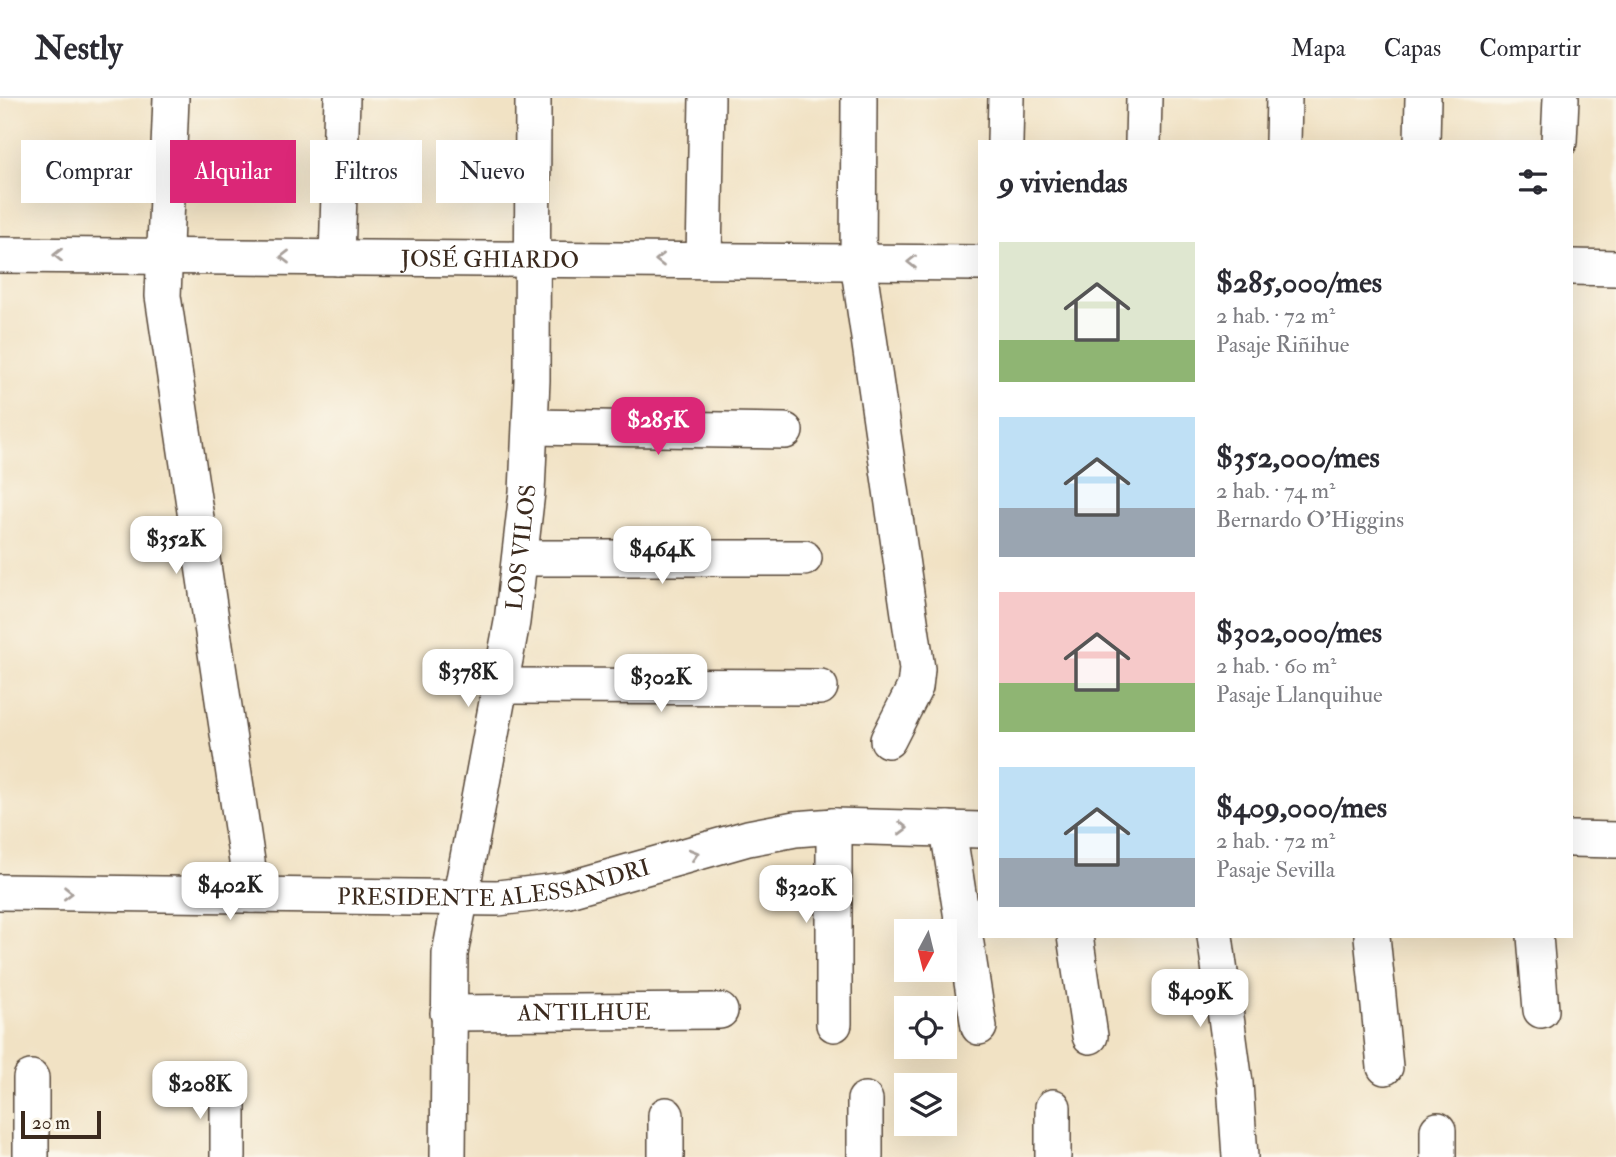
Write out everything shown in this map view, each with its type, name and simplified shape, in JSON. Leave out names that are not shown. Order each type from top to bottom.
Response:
[{"type":"street","points":[[171,98],[163,296],[252,895]]},
{"type":"street","points":[[337,258],[342,98]]},
{"type":"street","name":"LOS VILOS","points":[[448,1157],[450,954],[501,686],[521,558],[531,427],[533,98]]},
{"type":"street","points":[[704,260],[707,98]]},
{"type":"street","points":[[859,98],[858,262],[916,669],[915,687],[888,740]]},
{"type":"street","points":[[1005,140],[1006,98]]},
{"type":"street","points":[[1143,140],[1144,98]]},
{"type":"street","points":[[1283,140],[1284,98]]},
{"type":"street","points":[[1422,140],[1423,98]]},
{"type":"street","points":[[1559,140],[1561,98]]},
{"type":"street","name":"JOSÉ GHIARDO","points":[[0,255],[704,260],[978,266]]},
{"type":"street","points":[[1573,267],[1616,268]]},
{"type":"street","points":[[531,427],[785,431]]},
{"type":"street","points":[[521,558],[803,558]]},
{"type":"street","points":[[501,686],[820,687]]},
{"type":"street","points":[[834,827],[834,1024]]},
{"type":"street","name":"PRESIDENTE ALESSANDRI","points":[[0,892],[498,898],[565,890],[748,838],[795,829],[964,829]]},
{"type":"street","points":[[964,829],[979,1027]]},
{"type":"street","points":[[1573,839],[1616,840]]},
{"type":"street","points":[[1075,938],[1090,1037]]},
{"type":"street","points":[[1215,938],[1238,1116],[1240,1157]]},
{"type":"street","points":[[1372,938],[1385,1067]]},
{"type":"street","points":[[1535,938],[1541,1010]]},
{"type":"street","name":"ANTILHUE","points":[[448,1013],[720,1011]]},
{"type":"street","points":[[31,1079],[31,1157]]},
{"type":"street","points":[[228,1086],[228,1157]]},
{"type":"street","points":[[865,1100],[865,1157]]},
{"type":"street","points":[[1053,1107],[1053,1157]]},
{"type":"street","points":[[666,1115],[666,1157]]}]
